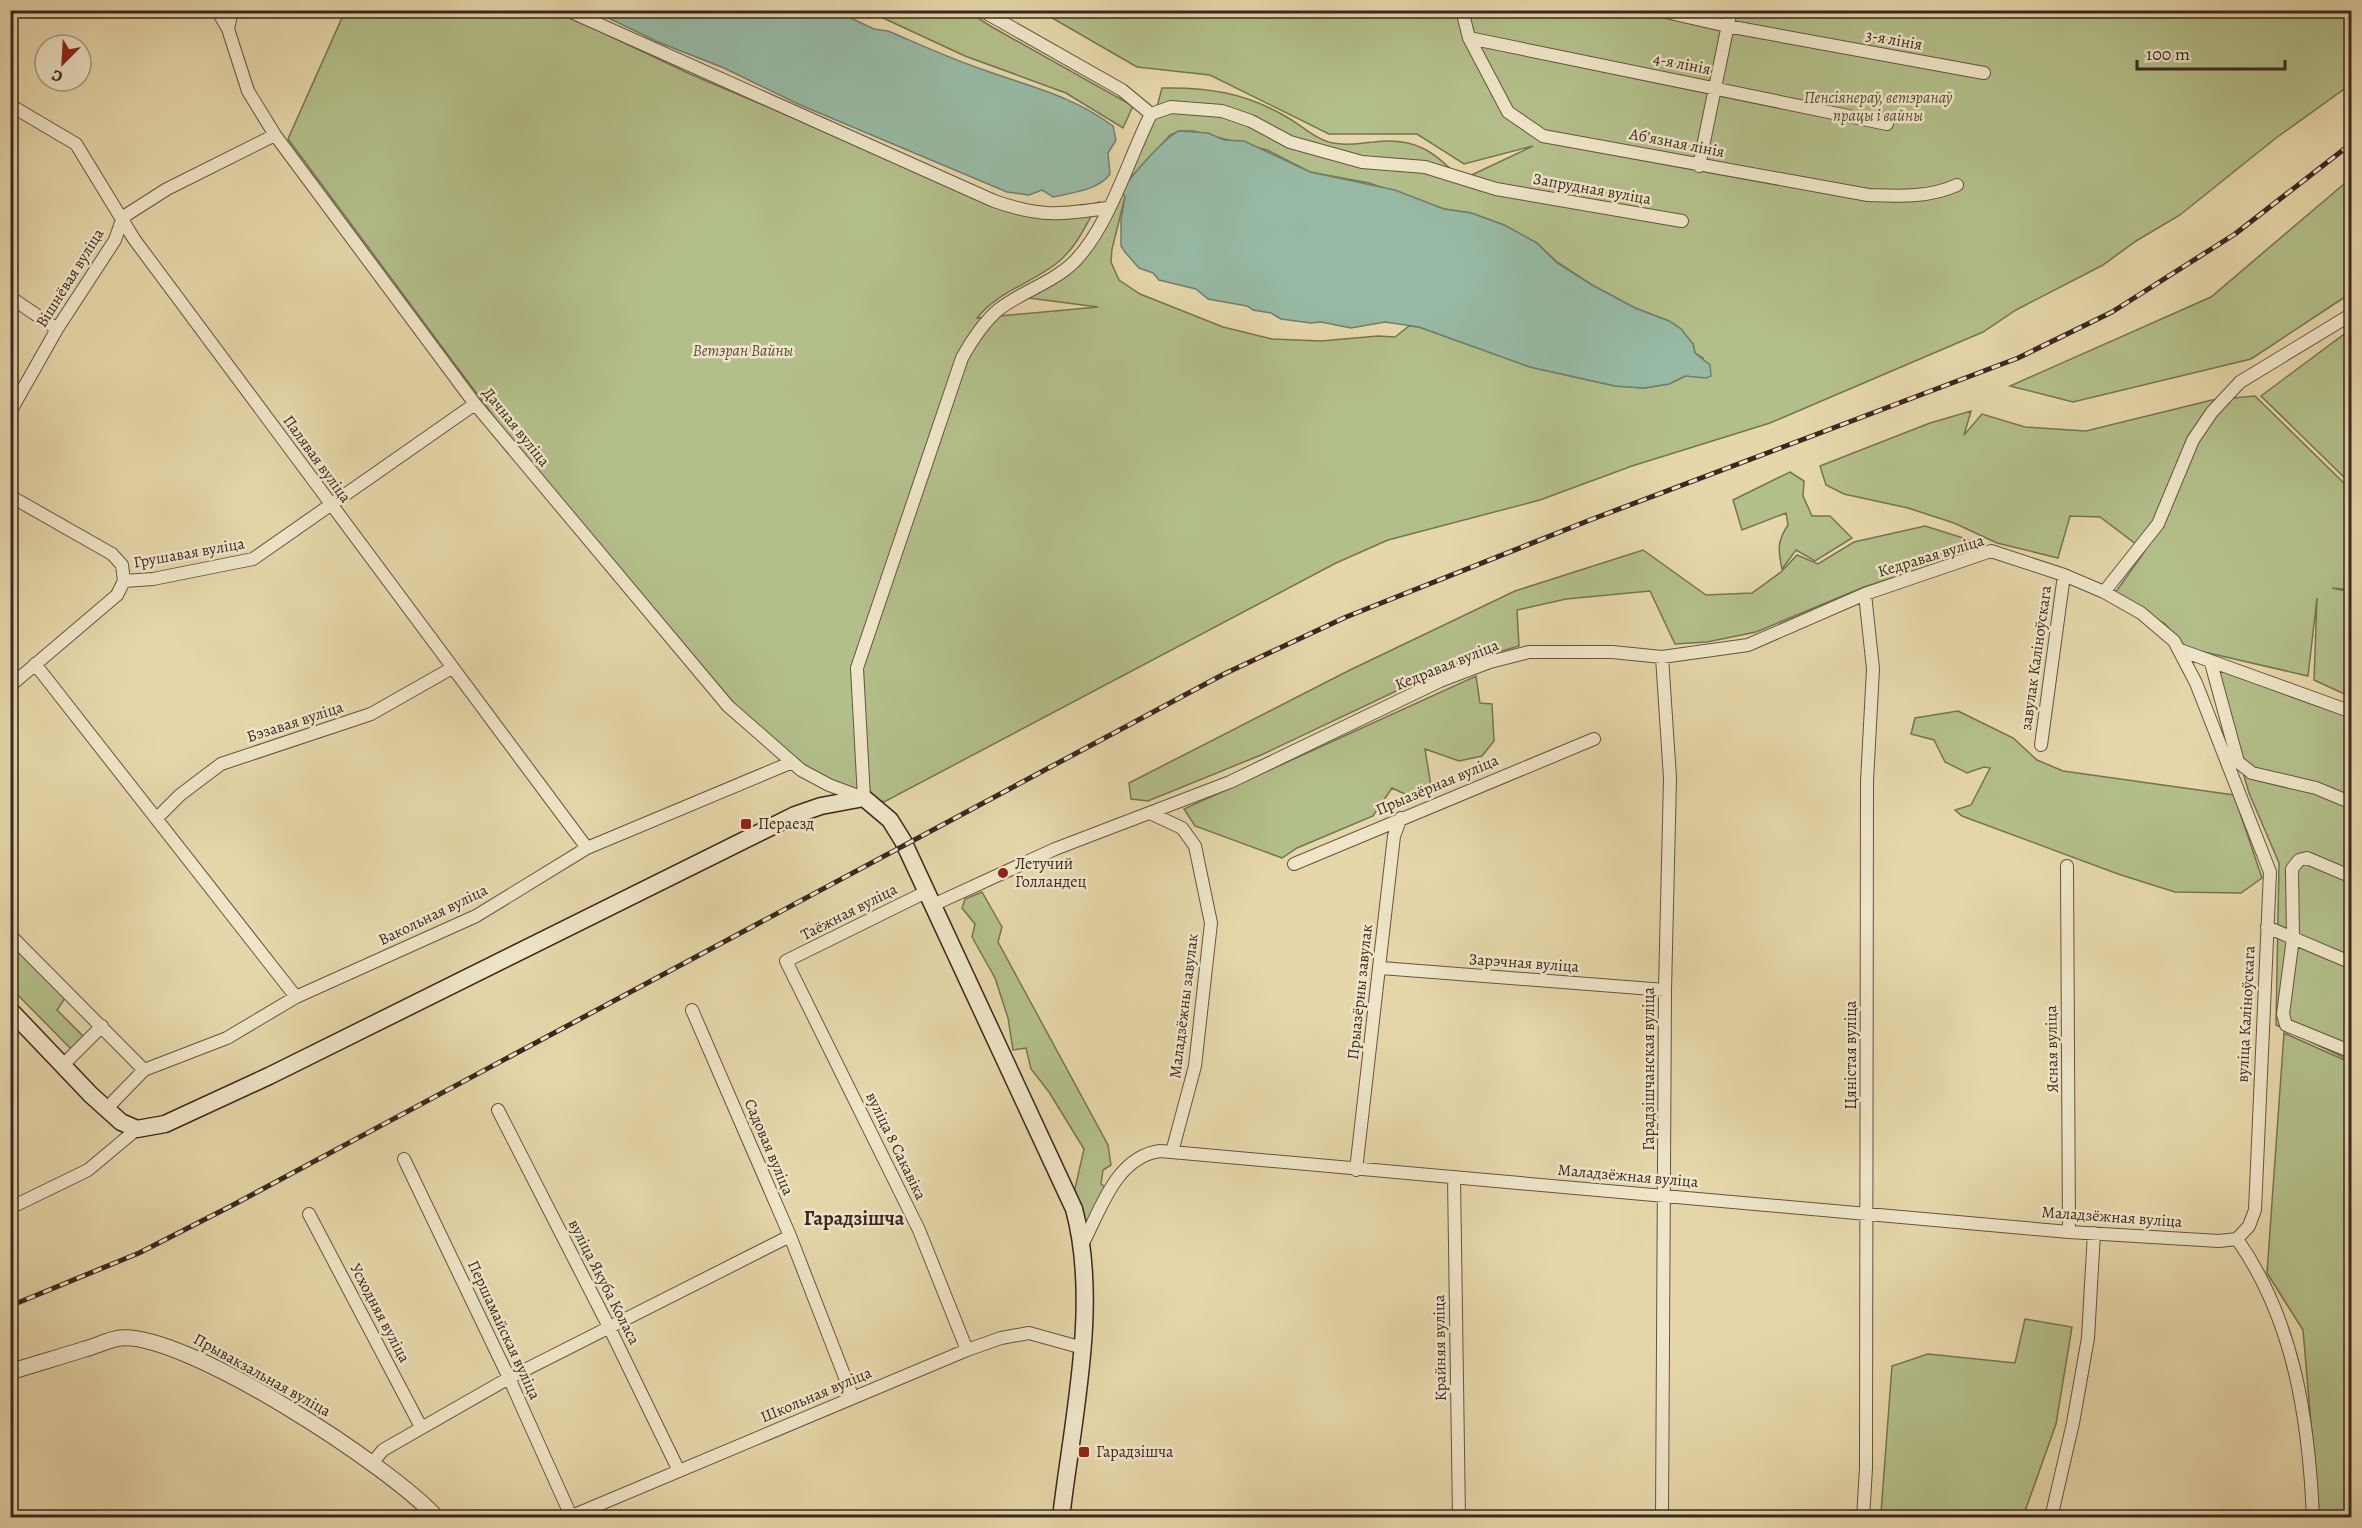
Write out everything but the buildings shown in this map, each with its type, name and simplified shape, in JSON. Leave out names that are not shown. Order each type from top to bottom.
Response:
[{"type":"main road","points":[[10,1010],[120,1122],[137,1129],[165,1124],[269,1076],[795,815],[821,806],[864,798],[890,820],[903,842],[1074,1209],[1083,1243],[1083,1348],[1061,1518]]},
{"type":"street","name":"Дачная вуліца","points":[[216,10],[228,29],[248,91],[275,135],[475,404],[728,706],[790,763],[820,781],[864,798]]},
{"type":"street","points":[[228,29],[232,10]]},
{"type":"street","points":[[567,10],[994,201],[1038,214],[1058,215],[1107,208]]},
{"type":"street","points":[[864,798],[857,668],[962,358],[971,341],[999,310],[1048,282],[1074,262],[1092,238],[1151,114],[1122,90],[981,10]]},
{"type":"street","name":"Абʼязная лінія","points":[[1462,10],[1469,38],[1508,112],[1543,136],[1868,195],[1911,197],[1957,185]]},
{"type":"street","name":"3-я лінія","points":[[1657,10],[1727,26],[1984,73]]},
{"type":"street","points":[[1699,166],[1713,87],[1731,10]]},
{"type":"street","name":"4-я лінія","points":[[1469,38],[1887,124]]},
{"type":"street","name":"Палявая вуліца","points":[[10,105],[76,144],[134,238],[328,503],[587,848]]},
{"type":"street","name":"Запрудная вуліца","points":[[1151,114],[1171,107],[1222,111],[1244,118],[1290,142],[1316,151],[1362,162],[1425,167],[1496,189],[1682,221]]},
{"type":"street","name":"Вішнёвая вуліца","points":[[10,412],[57,329],[116,240],[123,217],[167,189],[275,135]]},
{"type":"street","points":[[10,297],[57,329]]},
{"type":"street","points":[[2104,592],[2158,524],[2193,440],[2227,394],[2240,382],[2352,314]]},
{"type":"street","name":"Грушавая вуліца","points":[[10,686],[117,596],[124,580],[153,579],[253,559],[328,503],[475,404]]},
{"type":"street","points":[[10,496],[112,554],[122,565],[124,580]]},
{"type":"street","name":"Кедравая вуліца","points":[[929,898],[1152,814],[1230,782],[1440,681],[1490,662],[1529,652],[1611,652],[1662,657],[1748,645],[1865,594],[1991,551],[2064,575]]},
{"type":"street","name":"вуліца Каліноўскага","points":[[2064,575],[2104,592],[2157,626],[2180,650],[2200,694],[2270,872],[2255,1210],[2249,1226],[2237,1239]]},
{"type":"street","name":"завулак Каліноўскага","points":[[2041,745],[2064,575]]},
{"type":"street","name":"Цяністая вуліца","points":[[1863,1518],[1866,1468],[1867,781],[1873,669],[1865,594]]},
{"type":"street","points":[[2180,650],[2352,712]]},
{"type":"street","name":"Гарадзішчанская вуліца","points":[[1662,657],[1670,778],[1665,990],[1662,1518]]},
{"type":"street","points":[[2211,663],[2238,762],[2252,773],[2316,788],[2352,803]]},
{"type":"street","points":[[35,664],[296,997]]},
{"type":"street","name":"Бэзавая вуліца","points":[[157,818],[180,795],[221,764],[371,714],[452,668]]},
{"type":"street","name":"Прыазёрная вуліца","points":[[1294,864],[1594,739]]},
{"type":"street","name":"Вакольная вуліца","points":[[144,1070],[227,1038],[296,997],[476,916],[587,848],[790,763]]},
{"type":"street","name":"Маладзёжны завулак","points":[[1152,814],[1182,828],[1195,846],[1211,923],[1196,1066],[1172,1152]]},
{"type":"street","name":"Прыазёрны завулак","points":[[1356,1170],[1381,968],[1394,836],[1401,818]]},
{"type":"street","points":[[2352,877],[2307,858],[2299,860],[2292,869],[2293,938],[2283,1014],[2286,1025],[2352,1053]]},
{"type":"street","name":"Ясная вуліца","points":[[2067,866],[2069,1232]]},
{"type":"street","name":"Таёжная вуліца","points":[[786,961],[929,898]]},
{"type":"street","points":[[2267,927],[2352,963]]},
{"type":"street","points":[[10,935],[144,1070],[106,1109]]},
{"type":"street","name":"вуліца 8 Сакавіка","points":[[786,961],[919,1230],[967,1350]]},
{"type":"street","name":"Зарэчная вуліца","points":[[1381,968],[1665,990]]},
{"type":"street","name":"Садовая вуліца","points":[[692,1010],[790,1236],[853,1398]]},
{"type":"street","points":[[63,1065],[102,1026]]},
{"type":"street","name":"вуліца Якуба Коласа","points":[[498,1110],[609,1327],[679,1472]]},
{"type":"street","points":[[10,1208],[88,1170],[137,1129]]},
{"type":"street","name":"Маладзёжная вуліца","points":[[1083,1243],[1120,1174],[1132,1161],[1146,1153],[1172,1152],[2069,1232],[2219,1241],[2237,1239]]},
{"type":"street","name":"Першамайская вуліца","points":[[404,1159],[509,1378],[569,1517]]},
{"type":"street","name":"Крайняя вуліца","points":[[1454,1177],[1459,1518]]},
{"type":"street","name":"Усходняя вуліца","points":[[309,1214],[421,1427]]},
{"type":"street","points":[[2051,1518],[2073,1423],[2088,1338],[2094,1233]]},
{"type":"street","points":[[373,1462],[383,1450],[509,1378],[790,1236]]},
{"type":"street","points":[[2237,1239],[2258,1269],[2274,1305],[2297,1375],[2313,1518]]},
{"type":"street","name":"Школьная вуліца","points":[[569,1517],[967,1350],[1001,1338],[1029,1333],[1083,1348]]},
{"type":"street","name":"Прывакзальная вуліца","points":[[10,1372],[119,1338],[141,1339],[178,1349],[310,1422],[373,1462],[437,1518]]},
{"type":"green space","points":[[345,11],[557,11],[690,74],[1009,209],[1080,208],[1099,202],[1081,234],[1064,257],[1047,270],[994,301],[977,318],[1098,307],[1029,298],[1061,280],[1078,265],[1122,191],[1125,197],[1111,262],[1119,280],[1140,294],[1223,327],[1272,339],[1321,341],[1378,336],[1395,337],[1409,326],[1419,327],[1530,367],[1615,386],[1644,388],[1669,384],[1685,376],[1695,376],[1703,358],[1695,353],[1693,344],[1681,329],[1669,321],[1635,308],[1592,285],[1557,262],[1537,243],[1504,225],[1471,213],[1444,209],[1369,183],[1310,172],[1267,150],[1193,131],[1179,131],[1170,135],[1137,173],[1129,177],[1152,126],[1162,88],[1211,90],[1241,97],[1270,108],[1314,135],[1333,143],[1388,141],[1412,144],[1433,154],[1461,180],[1533,146],[1464,164],[1417,134],[1329,134],[1210,75],[1137,67],[1040,11],[2351,11],[2351,84],[2276,138],[2180,215],[2136,241],[2103,265],[2016,310],[1983,332],[1770,423],[1632,466],[1540,500],[1388,540],[1336,563],[884,802],[836,782],[797,762],[743,714],[514,444],[288,139]]},
{"type":"green space","points":[[868,11],[967,11],[1133,106],[1123,128],[1066,93],[965,56]]},
{"type":"green space","points":[[2351,178],[2351,293],[2251,359],[2073,402],[2010,386],[2211,297]]},
{"type":"green space","points":[[2351,329],[2351,484],[2261,396]]},
{"type":"green space","points":[[2255,396],[2351,490],[2351,590],[2332,588],[2351,592],[2351,697],[2314,680],[2317,598],[2308,676],[2187,648],[2165,624],[2115,593],[2145,551],[2100,517],[2070,516],[2058,558],[1997,543],[1954,523],[1908,508],[1844,494],[1826,485],[1820,466],[1930,423],[1971,411],[1964,435],[1982,414],[2025,427],[2086,431],[2212,400]]},
{"type":"green space","points":[[1790,472],[1804,481],[1803,496],[1812,516],[1830,516],[1852,538],[1815,561],[1796,550],[1782,569],[1779,546],[1788,525],[1786,513],[1742,530],[1733,500]]},
{"type":"green space","points":[[1925,526],[1973,541],[1976,551],[1864,587],[1756,632],[1707,642],[1675,644],[1650,591],[1566,599],[1517,610],[1519,646],[1447,667],[1261,755],[1148,801],[1131,799],[1129,783],[1350,670],[1515,591],[1643,550],[1706,595],[1752,593],[1781,572],[1797,555],[1818,564],[1854,542]]},
{"type":"green space","points":[[2211,663],[2351,713],[2351,1061],[2276,1025],[2279,863],[2249,793]]},
{"type":"green space","points":[[1476,676],[1480,703],[1492,704],[1494,741],[1482,756],[1459,761],[1425,749],[1431,786],[1418,800],[1392,788],[1373,816],[1297,848],[1282,858],[1195,826],[1184,809]]},
{"type":"green space","points":[[1958,711],[2013,738],[2037,760],[2063,771],[2234,795],[2262,878],[2241,893],[2175,892],[2118,874],[1962,816],[1955,810],[1971,805],[1990,768],[1984,767],[1967,773],[1945,762],[1934,740],[1911,734],[1915,718]]},
{"type":"green space","points":[[982,892],[1002,927],[998,942],[1108,1145],[1111,1165],[1103,1170],[1101,1184],[1106,1188],[1086,1224],[1074,1193],[1084,1149],[1049,1092],[1031,1069],[1026,1048],[1013,1050],[1008,1018],[995,978],[972,937],[975,924],[962,908],[965,899]]},
{"type":"green space","points":[[10,939],[65,998],[57,1010],[85,1038],[72,1050],[11,988]]},
{"type":"green space","points":[[2284,1033],[2351,1063],[2351,1517],[2319,1517],[2303,1330],[2267,1273]]},
{"type":"green space","points":[[2025,1319],[2072,1327],[2056,1424],[2023,1517],[1924,1518],[1881,1513],[1892,1366],[1928,1354],[2015,1363]]},
{"type":"shaded area","points":[[594,11],[836,11],[874,29],[888,31],[962,62],[1083,107],[1113,126],[1116,140],[1108,153],[1110,174],[1092,187],[1053,197],[1042,190],[1029,195],[1007,192],[798,104],[724,68],[658,42]]},
{"type":"shaded area","points":[[1179,131],[1208,133],[1224,140],[1244,141],[1310,172],[1395,190],[1444,209],[1471,213],[1504,225],[1537,243],[1557,263],[1592,285],[1635,308],[1669,321],[1681,329],[1693,344],[1695,353],[1710,365],[1711,376],[1706,378],[1685,376],[1669,384],[1644,388],[1615,386],[1530,367],[1419,327],[1385,322],[1351,328],[1321,322],[1281,319],[1271,313],[1253,310],[1247,306],[1208,299],[1196,289],[1159,280],[1153,273],[1139,268],[1121,246],[1121,220],[1125,197],[1122,191],[1148,158]]},
{"type":"railway","points":[[10,1306],[139,1253],[231,1206],[1224,674],[1346,617],[1590,520],[2018,358],[2112,312],[2235,234],[2352,143]]},
{"type":"place","name":"Пераезд","points":[[746,824]]},
{"type":"place","name":"Летучий Голландец","points":[[1003,873]]},
{"type":"place","name":"Гарадзішча","points":[[1084,1452]]},
{"type":"district","name":"Гарадзішча","points":[[854,1218]]},
{"type":"park label","name":"Пенсіянераў, ветэранаў працы і вайны","points":[[1878,107]]},
{"type":"park label","name":"Ветэран Вайны","points":[[743,351]]}]
